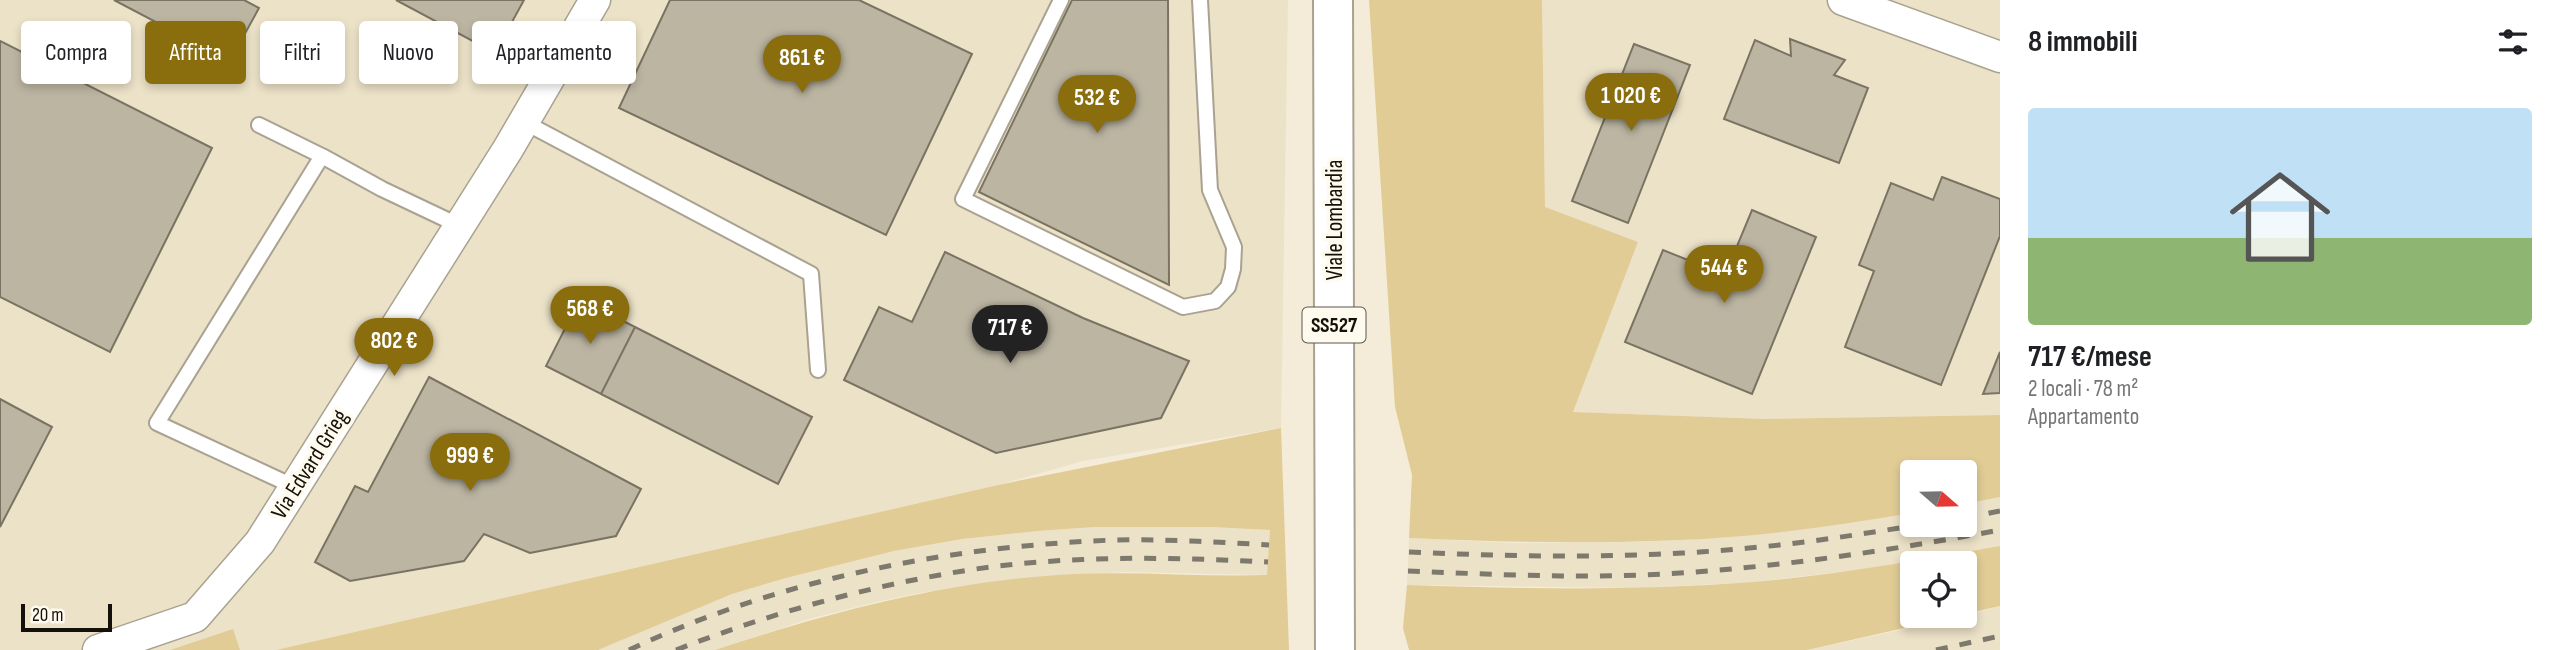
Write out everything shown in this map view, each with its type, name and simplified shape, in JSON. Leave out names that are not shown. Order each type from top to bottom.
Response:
[{"type":"main road","name":"Viale Lombardia","points":[[1333,0],[1335,650]]},
{"type":"street","name":"Via Edvard Grieg","points":[[99,650],[195,617],[260,542],[460,226],[595,0]]},
{"type":"street","points":[[1861,3],[2000,57]]},
{"type":"lane","points":[[1061,0],[963,199],[1183,307],[1215,301],[1228,287],[1233,269],[1234,247],[1210,190],[1200,0]]},
{"type":"lane","points":[[524,122],[811,274],[818,370]]},
{"type":"lane","points":[[259,125],[460,226]]},
{"type":"lane","points":[[295,487],[158,423],[322,156]]},
{"type":"shaded area","points":[[0,0],[1288,0],[1281,428],[1083,461],[998,485],[276,650],[240,650],[232,630],[170,650],[0,650]]},
{"type":"shaded area","points":[[1369,0],[1542,0],[1545,207],[1638,242],[1573,412],[1765,419],[2000,415],[2000,497],[1978,501],[1978,460],[1900,460],[1900,515],[1808,529],[1702,539],[1535,542],[1409,538],[1412,475],[1395,407]]},
{"type":"shaded area","points":[[1542,0],[2000,0],[2000,415],[1765,419],[1573,412],[1638,242],[1545,208]]},
{"type":"shaded area","points":[[1281,428],[1289,650],[715,650],[848,610],[937,590],[983,583],[1028,577],[1099,573],[1267,575],[1270,530],[1095,527],[962,539],[894,551],[732,594],[598,650],[276,650],[998,485]]},
{"type":"shaded area","points":[[2000,497],[2000,546],[1971,551],[1900,551],[1900,563],[1865,569],[1754,582],[1642,588],[1407,585],[1409,538],[1516,543],[1640,542],[1746,536],[1900,515],[1900,537],[1978,537],[1978,501]]},
{"type":"shaded area","points":[[1095,527],[1270,530],[1267,575],[1124,572],[1020,579],[919,593],[872,603],[809,619],[715,650],[598,650],[732,594],[894,551],[962,539]]},
{"type":"shaded area","points":[[2000,546],[2000,606],[1977,611],[1977,551],[1971,551]]},
{"type":"shaded area","points":[[1900,563],[1900,628],[1904,628],[1807,650],[1409,650],[1403,628],[1407,585],[1666,587],[1753,582]]},
{"type":"shaded area","points":[[2000,606],[2000,650],[1807,650],[1909,628],[1977,628],[1977,613]]},
{"type":"shaded area","points":[[233,629],[240,650],[170,650]]},
{"type":"building","points":[[114,0],[244,0],[259,8],[246,32],[246,21],[154,21]]},
{"type":"building","points":[[396,0],[524,0],[513,21],[472,21],[472,41],[458,33],[458,21],[435,21]]},
{"type":"building","points":[[670,0],[859,0],[972,54],[886,235],[619,108],[630,84],[636,84],[636,72]]},
{"type":"building","points":[[1072,0],[1168,0],[1169,285],[979,192]]},
{"type":"building","points":[[1790,39],[1845,60],[1834,75],[1868,88],[1839,163],[1724,119],[1755,40],[1791,56]]},
{"type":"building","points":[[0,41],[21,52],[21,84],[85,84],[212,148],[110,352],[0,297]]},
{"type":"building","points":[[1634,44],[1690,65],[1628,223],[1572,201]]},
{"type":"building","points":[[1942,177],[2000,199],[2000,236],[1941,385],[1845,347],[1874,271],[1859,265],[1891,183],[1933,200]]},
{"type":"building","points":[[1752,210],[1816,237],[1752,394],[1625,342],[1663,250],[1725,275]]},
{"type":"building","points":[[945,252],[1083,318],[1189,361],[1161,418],[996,453],[844,380],[879,307],[912,322]]},
{"type":"building","points":[[580,299],[635,327],[601,394],[546,366]]},
{"type":"building","points":[[635,327],[812,417],[778,484],[601,394]]},
{"type":"building","points":[[2000,352],[2000,393],[1983,394]]},
{"type":"building","points":[[429,377],[641,489],[616,536],[530,553],[484,534],[464,561],[350,581],[315,562],[355,486],[368,492]]},
{"type":"building","points":[[0,399],[52,427],[0,527]]},
{"type":"railway","points":[[1978,515],[2000,511]]},
{"type":"railway","points":[[1409,552],[1536,556],[1707,552],[1792,544],[1900,528]]},
{"type":"railway","points":[[1408,571],[1583,576],[1687,573],[1821,559],[2000,530]]},
{"type":"railway","points":[[629,650],[686,625],[745,604],[805,586],[928,559],[990,550],[1115,540],[1269,545]]},
{"type":"railway","points":[[676,650],[820,602],[969,570],[1119,558],[1268,562]]},
{"type":"railway","points":[[1936,650],[2000,636]]}]
